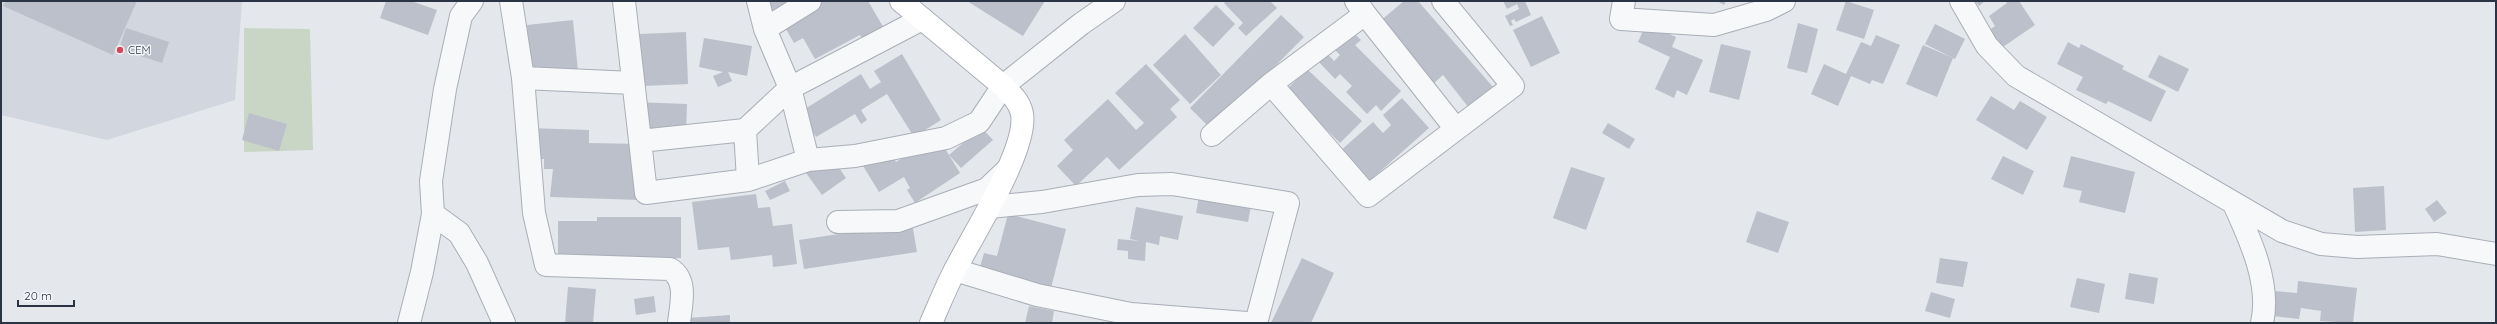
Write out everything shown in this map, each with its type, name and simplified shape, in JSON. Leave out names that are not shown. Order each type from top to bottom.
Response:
[{"type":"main road","points":[[901,1],[1003,86],[1016,100],[1022,114],[1020,134],[1007,170],[990,207],[955,270],[931,323]]},
{"type":"street","points":[[409,323],[422,272],[432,214],[431,181],[445,89],[461,16],[472,1]]},
{"type":"street","points":[[511,1],[523,78],[534,212],[546,265],[670,269],[678,274],[682,283],[679,323]]},
{"type":"street","points":[[624,1],[646,193],[748,180],[808,160],[855,156],[946,138],[979,122],[1003,86],[1081,24],[1114,1]]},
{"type":"street","points":[[758,1],[765,28],[790,88],[808,160]]},
{"type":"street","points":[[765,28],[810,1]]},
{"type":"street","points":[[1271,84],[1368,196],[1513,86],[1443,1]]},
{"type":"street","points":[[1608,1],[1623,10],[1714,25],[1766,10],[1784,1]]},
{"type":"street","points":[[1961,1],[1987,46],[2016,76],[2282,231],[2321,244],[2357,247],[2437,244],[2496,254]]},
{"type":"street","points":[[1212,135],[1361,7],[1456,129]]},
{"type":"street","points":[[640,141],[745,130],[790,88],[922,19]]},
{"type":"street","points":[[523,78],[633,83]]},
{"type":"street","points":[[745,130],[748,180]]},
{"type":"street","points":[[838,222],[898,221],[987,189],[1007,170]]},
{"type":"street","points":[[990,207],[1042,202],[1138,185],[1172,184],[1288,203],[1256,323]]},
{"type":"street","points":[[2234,204],[2257,255],[2265,312],[2262,323]]},
{"type":"street","points":[[432,214],[459,233],[477,263],[504,323]]},
{"type":"street","points":[[955,270],[1037,295],[1131,314],[1247,323]]},
{"type":"shaded area","name":"CEM","points":[[1,1],[242,1],[235,100],[107,140],[1,115]]},
{"type":"green space","points":[[244,28],[310,29],[313,150],[244,152]]},
{"type":"building","points":[[6,1],[137,1],[113,55],[3,6]]},
{"type":"building","points":[[386,1],[411,1],[437,10],[428,35],[380,18]]},
{"type":"building","points":[[756,1],[785,1],[787,5],[764,17]]},
{"type":"building","points":[[817,1],[868,1],[885,30],[865,42],[860,35],[815,59],[803,38],[794,43],[782,22]]},
{"type":"building","points":[[967,1],[1045,1],[1023,36]]},
{"type":"building","points":[[1226,1],[1270,1],[1277,8],[1246,36],[1238,28],[1243,23],[1224,3]]},
{"type":"building","points":[[1404,1],[1418,1],[1493,87],[1469,108],[1443,75],[1433,84],[1379,22]]},
{"type":"building","points":[[1503,1],[1525,1],[1531,15],[1516,22],[1514,19],[1511,21],[1513,25],[1510,26],[1505,16],[1519,9],[1517,4],[1507,9]]},
{"type":"building","points":[[1717,1],[1726,1],[1724,5]]},
{"type":"building","points":[[1846,1],[1874,10],[1864,39],[1836,30]]},
{"type":"building","points":[[1975,1],[1985,1],[1979,6]]},
{"type":"building","points":[[2005,1],[2019,1],[2035,25],[1997,51],[1985,33],[1995,26],[1989,16],[2007,3]]},
{"type":"building","points":[[1216,5],[1235,24],[1213,47],[1193,28]]},
{"type":"building","points":[[1281,15],[1304,37],[1212,130],[1190,108]]},
{"type":"building","points":[[1542,16],[1560,53],[1531,67],[1513,30]]},
{"type":"building","points":[[573,20],[578,71],[518,78],[516,56],[530,54],[527,25]]},
{"type":"building","points":[[1798,23],[1818,29],[1807,73],[1787,68]]},
{"type":"building","points":[[1646,24],[1676,37],[1672,47],[1703,60],[1687,95],[1677,90],[1674,98],[1655,89],[1670,57],[1638,42]]},
{"type":"building","points":[[1935,24],[1965,39],[1955,59],[1925,44]]},
{"type":"building","points":[[126,28],[169,42],[162,63],[119,49]]},
{"type":"building","points":[[1349,28],[1361,40],[1355,45],[1401,91],[1381,111],[1376,105],[1367,114],[1346,92],[1352,86],[1340,74],[1335,79],[1316,59],[1325,51],[1334,61],[1340,55],[1331,46]]},
{"type":"building","points":[[686,32],[688,84],[621,87],[618,35]]},
{"type":"building","points":[[1185,34],[1221,75],[1190,104],[1153,65]]},
{"type":"building","points":[[1876,35],[1900,45],[1883,84],[1872,80],[1870,84],[1851,76],[1838,106],[1811,94],[1824,64],[1846,74],[1861,42],[1871,46]]},
{"type":"building","points":[[704,38],[752,46],[747,76],[728,72],[732,81],[718,87],[713,76],[723,72],[699,67]]},
{"type":"building","points":[[2068,42],[2079,48],[2081,44],[2124,66],[2122,69],[2166,91],[2151,122],[2108,101],[2106,104],[2076,90],[2083,77],[2057,64]]},
{"type":"building","points":[[1721,44],[1751,51],[1739,100],[1709,92]]},
{"type":"building","points":[[1923,45],[1953,58],[1937,97],[1906,84]]},
{"type":"building","points":[[902,54],[941,120],[914,137],[887,94],[861,110],[867,120],[861,124],[855,114],[816,137],[800,112],[861,74],[870,89],[881,82],[874,71]]},
{"type":"building","points":[[2159,55],[2189,69],[2178,92],[2148,77]]},
{"type":"building","points":[[1146,64],[1180,100],[1170,109],[1177,117],[1119,170],[1107,157],[1076,186],[1057,166],[1073,150],[1064,140],[1108,99],[1136,130],[1144,123],[1115,93]]},
{"type":"building","points":[[1307,69],[1362,121],[1340,143],[1286,90]]},
{"type":"building","points":[[1991,96],[2014,110],[2020,101],[2047,117],[2027,150],[1976,120]]},
{"type":"building","points":[[1402,98],[1429,128],[1366,184],[1339,152],[1373,122],[1383,133],[1391,125],[1383,115]]},
{"type":"building","points":[[635,102],[687,104],[686,131],[634,130]]},
{"type":"building","points":[[249,113],[287,124],[279,151],[242,140]]},
{"type":"building","points":[[973,119],[993,140],[961,168],[949,155],[963,143],[955,135]]},
{"type":"building","points":[[1608,123],[1635,139],[1629,149],[1602,133]]},
{"type":"building","points":[[528,128],[589,130],[589,143],[641,144],[640,200],[550,197],[553,169],[544,169],[544,159],[528,159]]},
{"type":"building","points":[[938,137],[960,173],[915,203],[907,190],[910,188],[904,177],[879,192],[860,161],[886,145],[896,162]]},
{"type":"building","points":[[831,156],[846,178],[822,195],[806,173]]},
{"type":"building","points":[[2003,156],[2034,171],[2023,195],[1991,179]]},
{"type":"building","points":[[2071,156],[2135,172],[2125,213],[2079,202],[2082,191],[2063,187]]},
{"type":"building","points":[[1571,167],[1605,178],[1586,230],[1553,218]]},
{"type":"building","points":[[785,181],[790,191],[770,200],[765,191]]},
{"type":"building","points":[[1201,185],[1253,195],[1248,222],[1196,213]]},
{"type":"building","points":[[2384,186],[2386,230],[2355,232],[2353,188]]},
{"type":"building","points":[[756,194],[758,208],[770,207],[773,226],[792,224],[797,264],[773,267],[772,255],[731,260],[729,247],[698,250],[692,202]]},
{"type":"building","points":[[2437,200],[2447,213],[2434,222],[2425,209]]},
{"type":"building","points":[[1136,207],[1183,216],[1178,240],[1160,236],[1159,245],[1146,242],[1145,261],[1128,259],[1128,251],[1117,250],[1118,239],[1139,241],[1130,239]]},
{"type":"building","points":[[1757,211],[1789,222],[1778,253],[1746,242]]},
{"type":"building","points":[[1008,214],[1066,229],[1050,292],[976,281],[984,253],[997,256]]},
{"type":"building","points":[[597,217],[681,217],[681,258],[558,263],[558,221],[597,221]]},
{"type":"building","points":[[912,223],[917,252],[804,269],[799,240]]},
{"type":"building","points":[[1302,258],[1334,273],[1311,323],[1271,323]]},
{"type":"building","points":[[1940,258],[1968,262],[1963,287],[1936,283]]},
{"type":"building","points":[[2129,273],[2158,278],[2154,304],[2125,299]]},
{"type":"building","points":[[2077,278],[2105,284],[2099,313],[2070,307]]},
{"type":"building","points":[[2298,281],[2357,288],[2353,323],[2320,321],[2321,311],[2301,308],[2299,319],[2272,316],[2274,291],[2297,293]]},
{"type":"building","points":[[568,287],[596,289],[593,323],[565,323]]},
{"type":"building","points":[[1931,292],[1955,299],[1950,318],[1925,311]]},
{"type":"building","points":[[654,296],[656,312],[636,315],[634,299]]},
{"type":"building","points":[[1029,306],[1054,311],[1052,323],[1025,323]]},
{"type":"building","points":[[730,315],[730,323],[688,323],[688,318]]},
{"type":"place","name":"CEM","points":[[120,50]]}]
